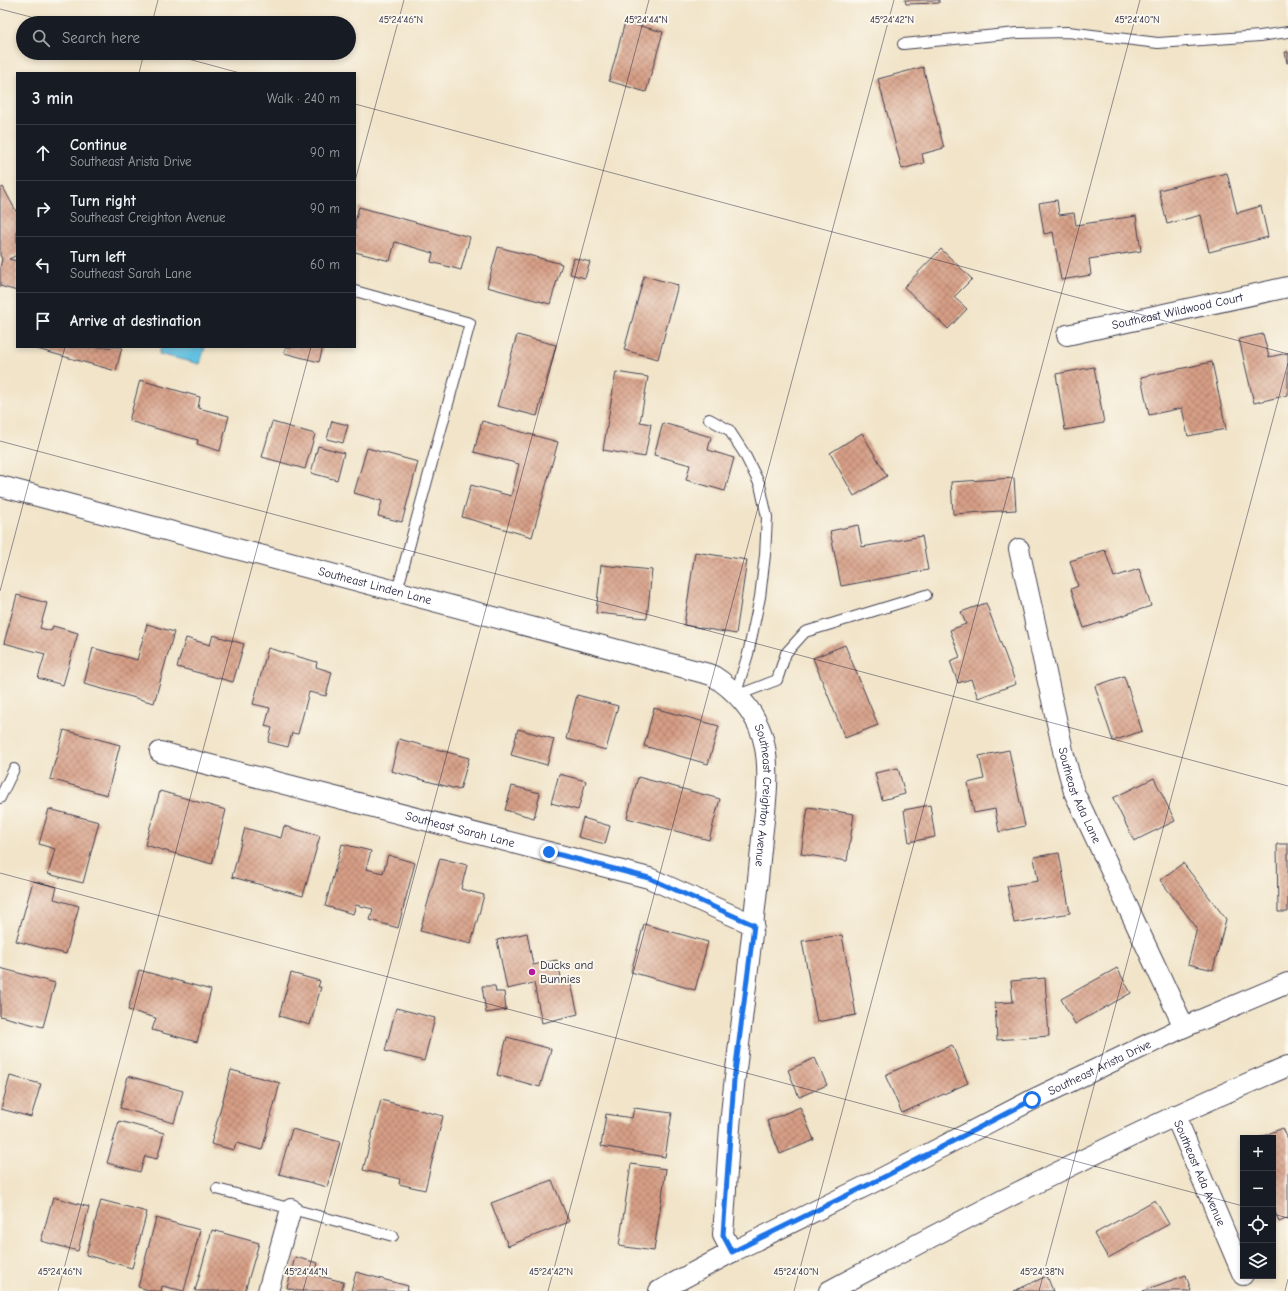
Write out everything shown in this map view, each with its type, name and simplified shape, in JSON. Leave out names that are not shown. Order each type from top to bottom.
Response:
[{"type":"street","name":"Southeast Wildwood Court","points":[[1067,335],[1288,287]]},
{"type":"street","name":"Southeast Linden Lane","points":[[0,486],[712,675],[727,685],[739,696]]},
{"type":"street","name":"Southeast Ada Lane","points":[[1019,548],[1064,755],[1074,792],[1184,1028]]},
{"type":"street","name":"Southeast Creighton Avenue","points":[[732,1252],[723,1235],[734,1080],[754,925],[767,780],[766,752],[762,734],[753,715],[739,696]]},
{"type":"street","name":"Southeast Sarah Lane","points":[[160,752],[649,878],[754,925]]},
{"type":"street","name":"Southeast Arista Drive","points":[[659,1291],[732,1252],[875,1182],[1032,1100],[1184,1028],[1288,984]]},
{"type":"street","points":[[829,1291],[940,1232],[1175,1115],[1288,1066]]},
{"type":"street","name":"Southeast Ada Avenue","points":[[1175,1115],[1240,1268]]},
{"type":"street","points":[[268,1291],[291,1209]]},
{"type":"lane","points":[[903,44],[1017,33],[1068,32],[1158,43],[1260,36],[1288,32]]},
{"type":"lane","points":[[356,290],[470,323],[397,591]]},
{"type":"lane","points":[[709,419],[729,430],[744,453],[760,485],[767,517],[765,555],[760,597],[739,696]]},
{"type":"lane","points":[[739,696],[777,680],[786,653],[805,632],[926,595]]},
{"type":"lane","points":[[0,798],[14,769]]},
{"type":"lane","points":[[217,1189],[393,1236]]},
{"type":"water","points":[[161,348],[205,348],[200,364],[159,354]]},
{"type":"building","points":[[905,0],[939,0],[939,3],[906,4]]},
{"type":"building","points":[[625,22],[663,32],[646,92],[609,81]]},
{"type":"building","points":[[1285,52],[1288,52],[1288,63],[1287,63]]},
{"type":"building","points":[[923,67],[944,148],[922,154],[924,163],[902,169],[878,79]]},
{"type":"building","points":[[1227,173],[1237,213],[1261,206],[1268,237],[1209,252],[1201,215],[1167,224],[1159,190]]},
{"type":"building","points":[[3,187],[16,211],[16,256],[9,259],[16,261],[16,291],[0,286],[0,268],[2,259],[0,255],[0,189]]},
{"type":"building","points":[[1057,200],[1059,215],[1074,213],[1076,225],[1136,216],[1141,251],[1089,259],[1091,275],[1061,280],[1053,232],[1044,234],[1039,203]]},
{"type":"building","points":[[359,207],[470,237],[461,270],[431,262],[433,253],[395,242],[390,261],[356,252],[356,218]]},
{"type":"building","points":[[498,247],[562,264],[550,304],[487,287]]},
{"type":"building","points":[[941,249],[972,279],[954,297],[967,309],[948,329],[904,287]]},
{"type":"building","points":[[574,258],[590,262],[585,278],[570,274]]},
{"type":"building","points":[[644,276],[678,285],[658,359],[624,350]]},
{"type":"building","points":[[1263,334],[1269,357],[1288,353],[1288,395],[1254,403],[1239,339]]},
{"type":"building","points":[[517,335],[556,345],[537,416],[497,406]]},
{"type":"building","points":[[34,348],[122,348],[116,371]]},
{"type":"building","points":[[286,348],[323,348],[319,362],[284,353]]},
{"type":"building","points":[[1212,362],[1226,429],[1188,436],[1182,408],[1149,415],[1141,377]]},
{"type":"building","points":[[1094,367],[1104,423],[1065,430],[1056,374]]},
{"type":"building","points":[[616,372],[648,377],[640,422],[651,424],[645,457],[603,450]]},
{"type":"building","points":[[140,380],[200,397],[198,408],[229,416],[220,451],[197,444],[198,440],[129,421]]},
{"type":"building","points":[[332,421],[348,425],[343,443],[327,439]]},
{"type":"building","points":[[482,421],[558,442],[532,537],[462,517],[471,485],[511,496],[519,464],[474,452]]},
{"type":"building","points":[[272,422],[315,434],[305,469],[262,457]]},
{"type":"building","points":[[663,423],[711,437],[708,450],[734,458],[725,491],[686,480],[690,465],[654,455]]},
{"type":"building","points":[[862,433],[887,476],[854,496],[830,453]]},
{"type":"building","points":[[318,446],[344,453],[337,480],[311,473]]},
{"type":"building","points":[[367,448],[418,462],[402,522],[378,516],[382,501],[354,493]]},
{"type":"building","points":[[1014,478],[1016,510],[953,514],[951,482]]},
{"type":"building","points":[[858,525],[862,547],[922,536],[928,570],[841,586],[830,531]]},
{"type":"building","points":[[1105,550],[1114,577],[1139,569],[1151,606],[1084,628],[1071,589],[1078,586],[1070,561]]},
{"type":"building","points":[[695,552],[747,560],[736,634],[684,625]]},
{"type":"building","points":[[601,565],[652,570],[647,618],[596,613]]},
{"type":"building","points":[[17,595],[47,603],[40,628],[51,631],[53,626],[78,633],[63,685],[38,678],[45,654],[4,643]]},
{"type":"building","points":[[986,603],[1016,684],[978,698],[971,679],[958,683],[950,661],[960,657],[950,630],[966,624],[961,612]]},
{"type":"building","points":[[147,624],[174,632],[154,703],[84,684],[93,648],[137,660]]},
{"type":"building","points":[[213,635],[244,644],[233,682],[177,667],[186,638],[210,645]]},
{"type":"building","points":[[845,645],[878,725],[845,738],[813,658]]},
{"type":"building","points":[[268,648],[317,662],[316,667],[332,672],[326,696],[309,692],[298,734],[292,733],[288,747],[268,742],[272,728],[265,726],[270,708],[253,704]]},
{"type":"building","points":[[1124,676],[1142,731],[1113,741],[1095,686]]},
{"type":"building","points":[[577,695],[618,706],[606,750],[566,739]]},
{"type":"building","points":[[654,708],[719,726],[708,764],[644,746]]},
{"type":"building","points":[[518,729],[554,739],[547,765],[511,755]]},
{"type":"building","points":[[64,730],[120,745],[107,795],[50,779]]},
{"type":"building","points":[[399,739],[469,758],[460,790],[391,771]]},
{"type":"building","points":[[1009,750],[1025,826],[999,832],[995,809],[974,813],[968,783],[984,779],[979,756]]},
{"type":"building","points":[[898,768],[905,794],[882,800],[875,773]]},
{"type":"building","points":[[559,774],[586,781],[578,810],[551,803]]},
{"type":"building","points":[[638,777],[720,799],[709,840],[627,818]]},
{"type":"building","points":[[1154,778],[1175,821],[1134,841],[1113,798]]},
{"type":"building","points":[[512,786],[540,793],[534,818],[505,810]]},
{"type":"building","points":[[160,791],[226,810],[212,864],[145,845]]},
{"type":"building","points":[[930,805],[935,837],[909,842],[904,810]]},
{"type":"building","points":[[808,807],[854,814],[847,861],[801,854]]},
{"type":"building","points":[[49,809],[99,822],[83,883],[48,874],[55,849],[39,844]]},
{"type":"building","points":[[583,818],[610,826],[605,844],[578,837]]},
{"type":"building","points":[[284,826],[320,836],[303,896],[232,877],[245,828],[281,838]]},
{"type":"building","points":[[342,844],[371,851],[366,869],[383,873],[388,855],[415,863],[398,928],[370,920],[373,909],[356,905],[353,914],[325,906]]},
{"type":"building","points":[[1277,844],[1288,844],[1288,912],[1278,912]]},
{"type":"building","points":[[1059,853],[1070,913],[1014,923],[1007,886],[1038,881],[1034,857]]},
{"type":"building","points":[[440,858],[467,865],[461,889],[484,895],[471,944],[420,931]]},
{"type":"building","points":[[1183,863],[1226,919],[1213,970],[1188,964],[1197,928],[1160,880]]},
{"type":"building","points":[[33,881],[57,887],[54,899],[79,906],[66,954],[16,941]]},
{"type":"building","points":[[644,924],[708,942],[695,990],[631,972]]},
{"type":"building","name":"Ducks and Bunnies","points":[[527,933],[533,965],[557,960],[562,981],[570,979],[578,1014],[542,1023],[534,983],[507,989],[497,940]]},
{"type":"building","points":[[842,935],[856,1015],[817,1022],[802,941]]},
{"type":"building","points":[[0,968],[55,983],[43,1027],[0,1016]]},
{"type":"building","points":[[1117,968],[1131,993],[1075,1024],[1061,999]]},
{"type":"building","points":[[139,970],[211,990],[197,1042],[152,1030],[156,1018],[128,1010]]},
{"type":"building","points":[[291,973],[320,981],[318,987],[321,987],[310,1025],[279,1016]]},
{"type":"building","points":[[1045,978],[1049,1036],[997,1040],[995,1003],[1013,1002],[1011,981]]},
{"type":"building","points":[[482,986],[495,986],[496,992],[504,992],[506,1010],[486,1013]]},
{"type":"building","points":[[396,1008],[435,1018],[424,1061],[385,1051]]},
{"type":"building","points":[[507,1037],[551,1049],[540,1087],[497,1075]]},
{"type":"building","points":[[952,1045],[968,1083],[902,1113],[885,1075]]},
{"type":"building","points":[[815,1058],[827,1085],[799,1097],[788,1070]]},
{"type":"building","points":[[231,1070],[280,1083],[262,1150],[236,1143],[234,1150],[211,1144]]},
{"type":"building","points":[[10,1076],[41,1084],[31,1117],[1,1109]]},
{"type":"building","points":[[128,1076],[183,1091],[174,1123],[120,1108]]},
{"type":"building","points":[[381,1100],[443,1116],[425,1190],[399,1184],[400,1179],[363,1170]]},
{"type":"building","points":[[800,1107],[814,1140],[780,1154],[767,1121]]},
{"type":"building","points":[[634,1108],[672,1113],[665,1157],[601,1146],[606,1114],[632,1118]]},
{"type":"building","points":[[119,1121],[164,1133],[157,1159],[145,1156],[140,1172],[107,1163]]},
{"type":"building","points":[[1283,1128],[1288,1139],[1288,1218],[1279,1222],[1276,1214],[1276,1135],[1266,1135]]},
{"type":"building","points":[[292,1129],[340,1142],[327,1187],[279,1174]]},
{"type":"building","points":[[631,1164],[666,1169],[654,1251],[619,1246]]},
{"type":"building","points":[[552,1180],[569,1222],[508,1246],[491,1203]]},
{"type":"building","points":[[53,1197],[89,1207],[78,1251],[41,1241]]},
{"type":"building","points":[[101,1200],[147,1212],[132,1268],[86,1255]]},
{"type":"building","points":[[1155,1200],[1169,1224],[1108,1258],[1094,1234]]},
{"type":"building","points":[[156,1218],[200,1230],[184,1291],[162,1286],[161,1291],[152,1291],[138,1287]]},
{"type":"building","points":[[212,1230],[259,1243],[245,1291],[195,1291]]},
{"type":"building","points":[[295,1257],[318,1263],[315,1275],[344,1282],[341,1291],[298,1291],[287,1288]]},
{"type":"building","points":[[356,1272],[408,1286],[407,1291],[351,1291]]},
{"type":"building","points":[[1186,1275],[1191,1291],[1142,1291]]},
{"type":"building","points":[[1047,1276],[1053,1291],[1014,1291]]},
{"type":"place","name":"Ducks and Bunnies","points":[[532,972]]},
{"type":"route","points":[[549,852],[649,878],[754,925],[734,1080],[723,1235],[732,1252],[882,1178],[1032,1100]]}]
